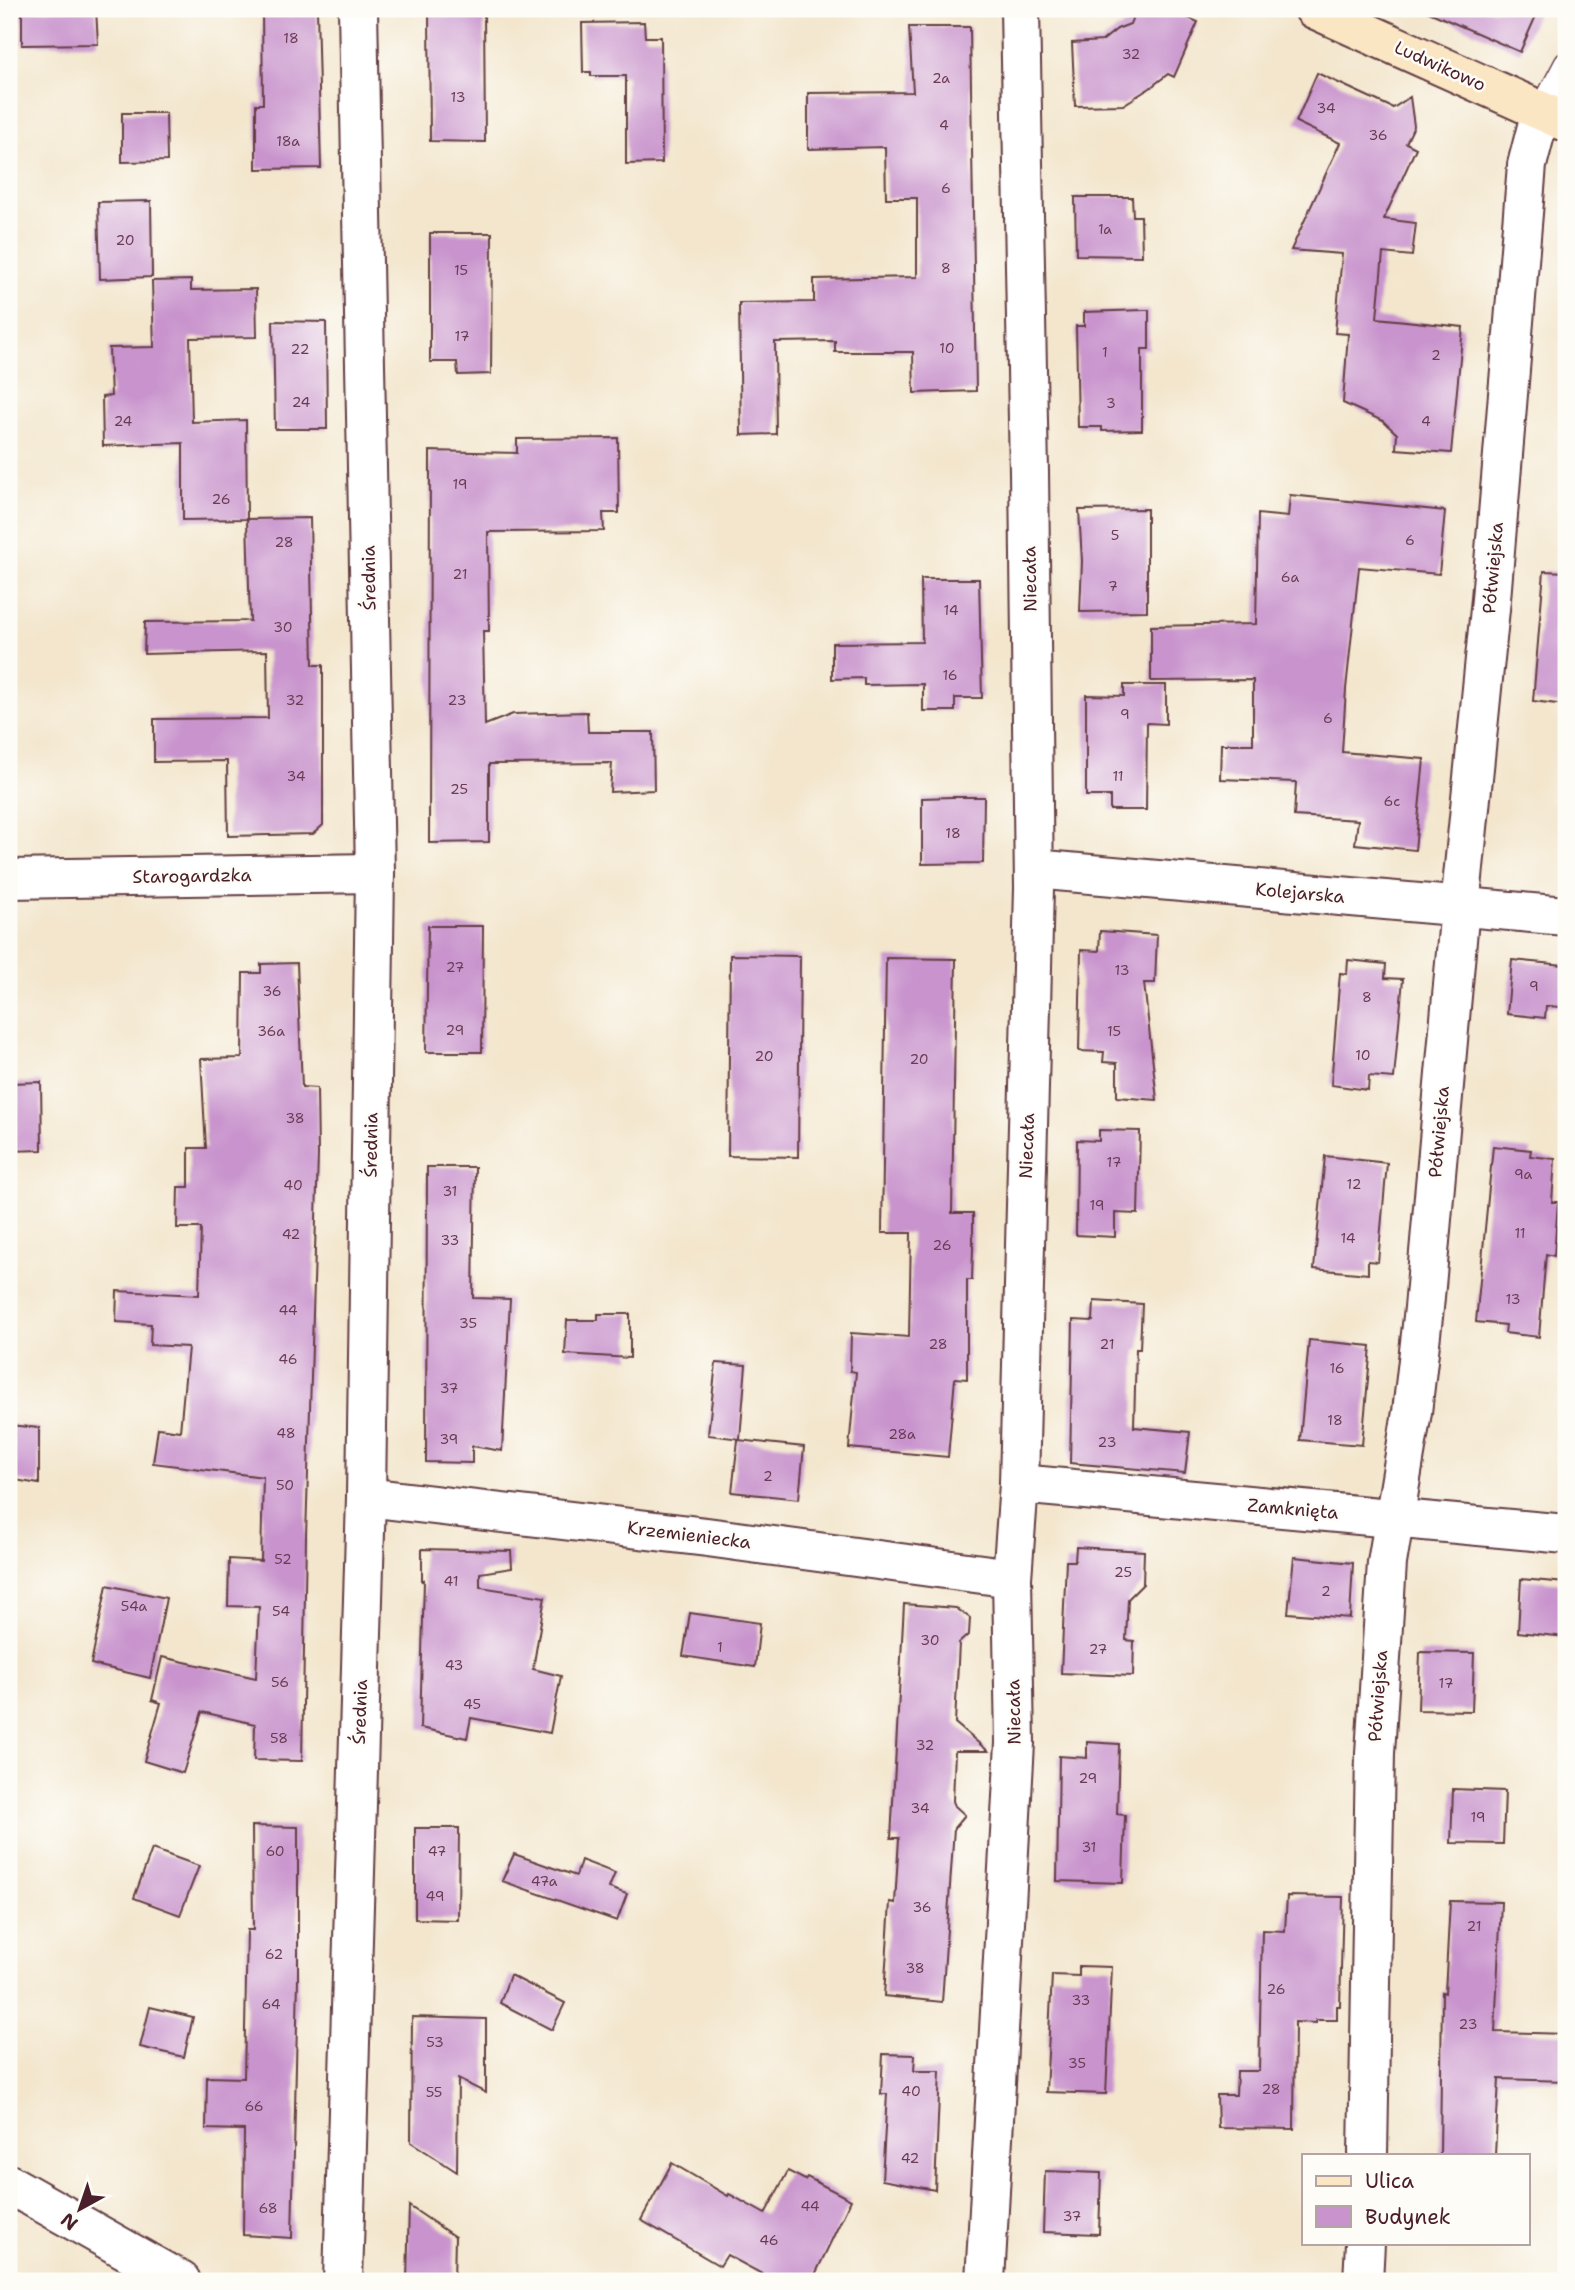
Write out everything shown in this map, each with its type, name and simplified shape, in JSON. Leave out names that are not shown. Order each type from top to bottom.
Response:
[{"type":"street","name":"Średnia","points":[[343,2281],[366,1497],[375,873],[358,9]]},
{"type":"street","name":"Niecała","points":[[985,2281],[1015,1743],[1012,1578],[1019,1484],[1034,869],[1020,9]]},
{"type":"street","name":"Ludwikowo","points":[[1314,9],[1554,117]]},
{"type":"street","name":"Półwiejska","points":[[1368,2154],[1375,1753],[1387,1563],[1412,1412],[1424,1308],[1493,576],[1527,165],[1554,117]]},
{"type":"street","name":"Kolejarska","points":[[1034,869],[1566,916]]},
{"type":"street","name":"Starogardzka","points":[[9,878],[375,873]]},
{"type":"street","name":"Zamknięta","points":[[1019,1484],[1566,1534]]},
{"type":"street","name":"Krzemieniecka","points":[[366,1497],[708,1536],[1012,1578]]},
{"type":"street","points":[[9,2184],[181,2281]]},
{"type":"street","points":[[1363,2281],[1365,2244]]},
{"type":"lane","points":[[1554,117],[1566,64]]},
{"type":"building","points":[[96,9],[98,44],[22,45],[22,10]]},
{"type":"building","points":[[262,9],[317,9],[321,168],[256,169],[256,104],[263,104]]},
{"type":"building","points":[[429,9],[484,9],[485,142],[430,141]]},
{"type":"building","points":[[1136,9],[1167,9],[1198,22],[1174,77],[1168,74],[1123,105],[1075,106],[1072,43],[1102,41],[1117,29],[1130,24]]},
{"type":"building","points":[[1422,9],[1539,9],[1520,52]]},
{"type":"building","points":[[644,22],[645,37],[661,37],[662,163],[626,164],[626,76],[591,76],[591,72],[583,72],[582,23]]},
{"type":"building","points":[[909,27],[970,27],[976,391],[914,393],[913,352],[835,352],[835,341],[775,342],[776,434],[741,435],[739,303],[814,302],[814,279],[917,277],[917,198],[886,198],[885,147],[808,149],[808,93],[913,92]]},
{"type":"building","points":[[1317,73],[1393,108],[1410,97],[1414,126],[1406,143],[1416,148],[1384,219],[1416,223],[1412,256],[1383,253],[1377,318],[1463,327],[1451,453],[1396,449],[1397,434],[1383,421],[1343,403],[1348,334],[1335,333],[1342,254],[1291,250],[1340,143],[1296,122]]},
{"type":"building","points":[[122,113],[166,113],[167,161],[122,162]]},
{"type":"building","points":[[1075,197],[1132,197],[1133,216],[1141,216],[1142,256],[1076,255]]},
{"type":"building","points":[[151,201],[152,277],[100,279],[98,202]]},
{"type":"building","points":[[430,233],[492,233],[491,374],[458,375],[457,362],[430,362]]},
{"type":"building","points":[[191,280],[191,290],[256,289],[257,337],[190,338],[192,422],[246,420],[247,519],[183,520],[183,443],[103,446],[102,397],[111,396],[109,348],[154,347],[152,281]]},
{"type":"building","points":[[1149,310],[1149,349],[1142,349],[1142,430],[1102,431],[1102,427],[1078,427],[1076,326],[1084,326],[1084,312]]},
{"type":"building","points":[[273,321],[326,322],[327,429],[275,429]]},
{"type":"building","points":[[618,438],[619,513],[603,513],[604,531],[488,532],[489,631],[483,631],[485,725],[513,714],[587,712],[588,732],[653,732],[654,790],[610,792],[612,763],[489,764],[489,842],[429,843],[430,451],[517,453],[517,439]]},
{"type":"building","points":[[1290,495],[1445,511],[1439,574],[1359,567],[1346,689],[1342,752],[1424,759],[1415,850],[1355,844],[1358,820],[1294,816],[1296,782],[1220,779],[1221,744],[1253,744],[1253,680],[1151,681],[1151,626],[1256,624],[1258,514],[1288,517]]},
{"type":"building","points":[[1147,509],[1147,611],[1080,612],[1082,561],[1079,510]]},
{"type":"building","points":[[310,518],[313,665],[323,665],[323,825],[313,834],[228,836],[227,761],[154,762],[154,719],[268,718],[267,651],[144,654],[145,622],[250,621],[247,519]]},
{"type":"building","points":[[1544,571],[1566,572],[1566,705],[1533,701]]},
{"type":"building","points":[[921,579],[979,579],[982,698],[955,698],[955,711],[923,711],[923,684],[864,685],[864,678],[832,679],[832,643],[922,642]]},
{"type":"building","points":[[1124,685],[1166,685],[1166,724],[1147,723],[1146,810],[1110,810],[1110,796],[1086,796],[1086,695],[1124,696]]},
{"type":"building","points":[[984,797],[983,863],[922,864],[922,798]]},
{"type":"building","points":[[428,926],[483,926],[482,1052],[426,1052]]},
{"type":"building","points":[[1100,931],[1157,935],[1155,983],[1144,983],[1157,1100],[1117,1097],[1117,1063],[1103,1062],[1104,1052],[1079,1051],[1081,950],[1099,951]]},
{"type":"building","points":[[730,955],[800,956],[798,1157],[728,1156]]},
{"type":"building","points":[[886,958],[956,959],[952,1213],[973,1213],[973,1248],[972,1280],[967,1280],[967,1379],[955,1378],[948,1457],[849,1448],[856,1372],[850,1371],[851,1333],[909,1337],[911,1233],[882,1233]]},
{"type":"building","points":[[1348,960],[1386,964],[1385,978],[1403,979],[1394,1078],[1369,1076],[1368,1090],[1331,1085],[1340,973],[1347,974]]},
{"type":"building","points":[[1512,960],[1564,965],[1561,1007],[1546,1006],[1545,1018],[1507,1014]]},
{"type":"building","points":[[297,963],[302,1087],[317,1088],[318,1155],[302,1761],[254,1760],[255,1724],[202,1712],[183,1773],[144,1761],[161,1703],[152,1700],[162,1657],[256,1678],[259,1607],[228,1606],[229,1559],[261,1561],[263,1477],[153,1463],[158,1428],[180,1431],[188,1347],[150,1345],[151,1324],[116,1322],[117,1291],[199,1295],[201,1228],[177,1228],[178,1187],[189,1187],[189,1148],[206,1148],[201,1059],[242,1058],[243,973],[261,973],[261,964]]},
{"type":"building","points":[[41,1082],[42,1150],[9,1151],[9,1083]]},
{"type":"building","points":[[1099,1130],[1140,1131],[1138,1214],[1115,1213],[1115,1237],[1076,1235],[1077,1140],[1099,1141]]},
{"type":"building","points":[[1493,1146],[1531,1150],[1530,1156],[1555,1159],[1552,1202],[1558,1202],[1554,1256],[1546,1254],[1539,1337],[1505,1333],[1506,1325],[1476,1322]]},
{"type":"building","points":[[1325,1156],[1387,1163],[1378,1262],[1368,1261],[1368,1274],[1314,1269]]},
{"type":"building","points":[[427,1167],[475,1167],[473,1298],[510,1299],[502,1451],[472,1446],[472,1463],[426,1462]]},
{"type":"building","points":[[1094,1301],[1142,1304],[1140,1349],[1136,1349],[1134,1427],[1190,1432],[1185,1473],[1070,1463],[1073,1320],[1093,1321]]},
{"type":"building","points":[[598,1314],[630,1314],[630,1358],[565,1354],[567,1320],[598,1320]]},
{"type":"building","points":[[1309,1340],[1371,1346],[1362,1445],[1300,1440]]},
{"type":"building","points":[[716,1363],[746,1365],[740,1439],[708,1435]]},
{"type":"building","points":[[9,1425],[39,1428],[39,1484],[9,1479]]},
{"type":"building","points":[[738,1440],[804,1447],[799,1499],[732,1492]]},
{"type":"building","points":[[1076,1547],[1144,1551],[1143,1584],[1128,1599],[1126,1640],[1134,1641],[1133,1676],[1061,1673],[1066,1561],[1075,1561]]},
{"type":"building","points":[[422,1549],[511,1551],[512,1568],[480,1573],[480,1587],[545,1597],[533,1669],[561,1676],[550,1733],[471,1718],[467,1738],[420,1728],[424,1580],[422,1581]]},
{"type":"building","points":[[1294,1557],[1353,1563],[1350,1618],[1288,1613]]},
{"type":"building","points":[[1521,1579],[1566,1583],[1566,1637],[1518,1632]]},
{"type":"building","points":[[107,1585],[166,1598],[150,1678],[91,1664]]},
{"type":"building","points":[[904,1604],[956,1608],[970,1618],[969,1634],[959,1643],[955,1723],[988,1751],[955,1751],[953,1801],[965,1815],[954,1828],[942,2002],[884,1996],[890,1902],[895,1903],[899,1838],[891,1838]]},
{"type":"building","points":[[690,1613],[760,1623],[755,1667],[683,1656]]},
{"type":"building","points":[[1420,1652],[1474,1653],[1472,1711],[1418,1710]]},
{"type":"building","points":[[1087,1742],[1119,1744],[1117,1814],[1125,1815],[1123,1883],[1057,1881],[1059,1756],[1087,1758]]},
{"type":"building","points":[[1453,1789],[1505,1791],[1503,1844],[1451,1843]]},
{"type":"building","points":[[252,1826],[298,1827],[298,1979],[292,2238],[243,2235],[244,2130],[206,2129],[207,2077],[244,2078],[247,1930],[253,1930]]},
{"type":"building","points":[[415,1828],[459,1828],[458,1920],[415,1919]]},
{"type":"building","points":[[152,1849],[199,1866],[180,1915],[134,1898]]},
{"type":"building","points":[[514,1854],[576,1876],[581,1860],[615,1873],[609,1888],[627,1894],[617,1921],[502,1881]]},
{"type":"building","points":[[1287,1896],[1343,1897],[1340,2006],[1337,2006],[1337,2020],[1295,2022],[1294,2129],[1218,2128],[1217,2095],[1236,2095],[1237,2071],[1259,2071],[1262,1930],[1285,1931]]},
{"type":"building","points":[[1450,1901],[1501,1902],[1495,2032],[1566,2034],[1566,2081],[1499,2079],[1495,2154],[1440,2154],[1442,1992],[1445,1993]]},
{"type":"building","points":[[1079,1966],[1112,1967],[1106,2094],[1046,2092],[1052,1975],[1079,1976]]},
{"type":"building","points":[[510,1975],[565,2003],[552,2030],[500,2003]]},
{"type":"building","points":[[150,2007],[193,2017],[184,2057],[140,2047]]},
{"type":"building","points":[[412,2017],[486,2019],[486,2093],[458,2079],[457,2172],[411,2142]]},
{"type":"building","points":[[883,2054],[915,2055],[914,2071],[940,2071],[935,2190],[882,2180],[887,2094],[881,2094]]},
{"type":"building","points":[[672,2163],[765,2214],[788,2171],[805,2180],[807,2177],[851,2200],[812,2281],[775,2281],[727,2255],[720,2266],[641,2220]]},
{"type":"building","points":[[1045,2171],[1101,2173],[1099,2234],[1043,2232]]},
{"type":"building","points":[[409,2206],[455,2237],[454,2281],[407,2281]]}]
